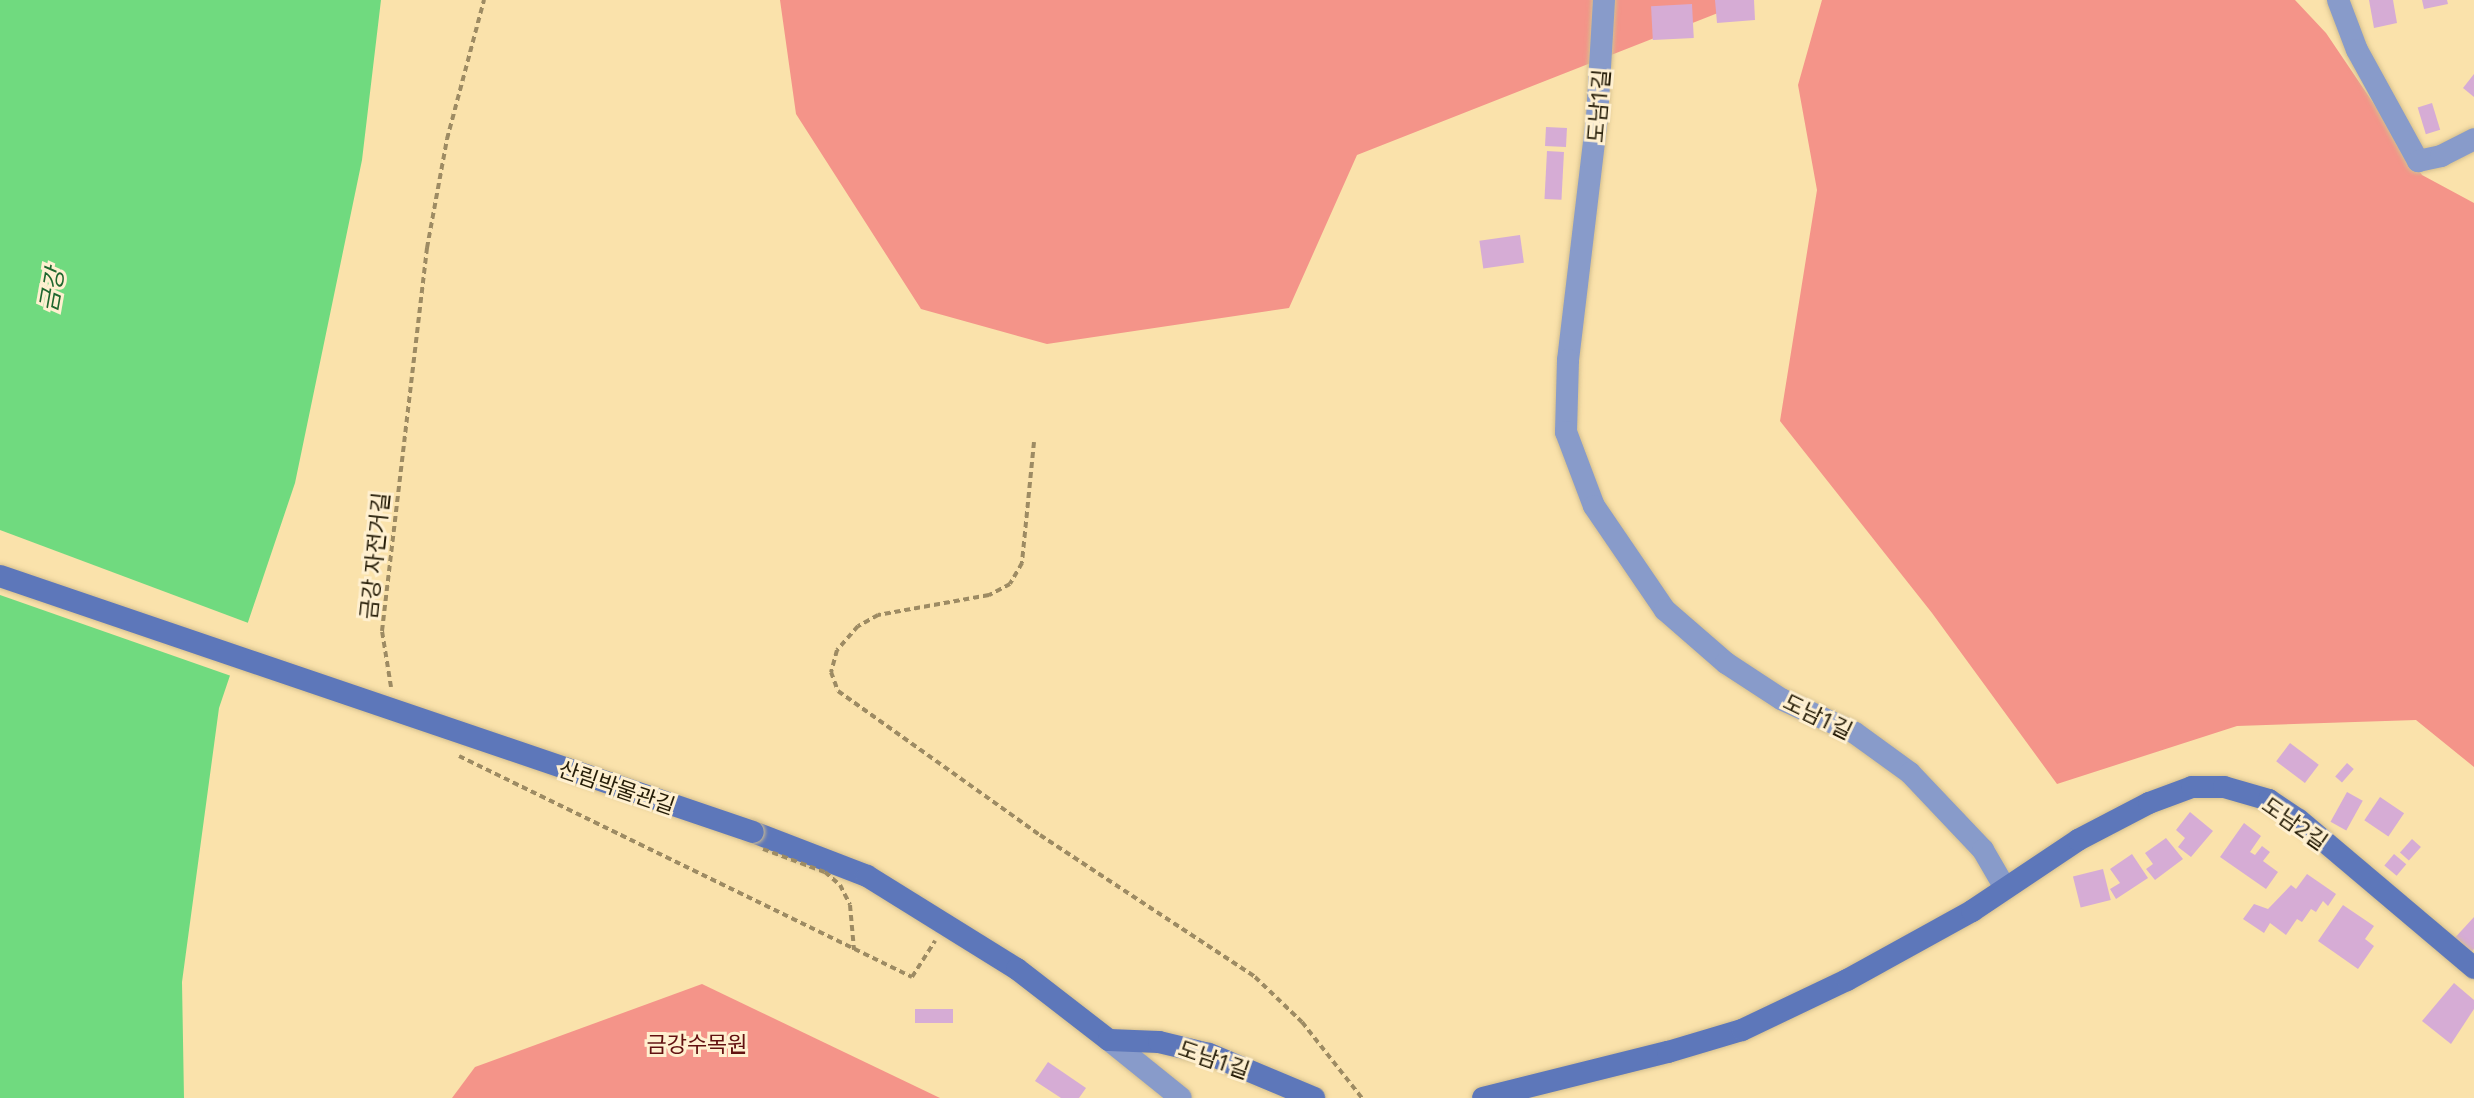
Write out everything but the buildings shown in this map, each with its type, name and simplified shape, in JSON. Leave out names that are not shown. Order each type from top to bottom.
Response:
[{"type":"main road","name":"산림박물관길","points":[[0,576],[753,832],[867,876],[1017,969],[1109,1040]]},
{"type":"main road","name":"도남2길","points":[[2005,888],[2078,840],[2149,803],[2192,787],[2224,787],[2269,800],[2299,820],[2474,968]]},
{"type":"main road","points":[[1483,1098],[1668,1052],[1742,1030],[1847,980],[1972,911],[2005,888]]},
{"type":"main road","name":"도남1길","points":[[1109,1040],[1159,1042],[1209,1054],[1314,1098]]},
{"type":"street","name":"도남1길","points":[[1604,0],[1597,117],[1568,360],[1566,418],[1566,432],[1594,506],[1665,610],[1726,663],[1781,699],[1855,733],[1910,773],[1983,850],[2005,888]]},
{"type":"street","points":[[2338,0],[2357,50],[2418,161],[2441,156],[2474,139]]},
{"type":"street","name":"산림박물관길","points":[[1109,1040],[1181,1098]]},
{"type":"path","name":"금강 자전거길","points":[[394,695],[382,631],[427,248],[447,139],[484,0]]},
{"type":"path","points":[[1034,442],[1022,563],[1010,584],[989,595],[878,615],[858,626],[837,650],[831,672],[838,691],[1040,835],[1255,977],[1302,1022],[1362,1098]]},
{"type":"path","points":[[455,754],[912,977],[941,932]]},
{"type":"green space","points":[[780,0],[1751,0],[1357,155],[1289,308],[1047,344],[921,309],[796,114]]},
{"type":"green space","points":[[1822,0],[2295,0],[2326,33],[2422,175],[2474,203],[2474,767],[2416,720],[2237,726],[2057,784],[1932,613],[1780,421],[1817,190],[1798,85]]},
{"type":"green space","name":"금강수목원","points":[[702,984],[940,1098],[452,1098],[475,1067]]},
{"type":"water","name":"금강","points":[[0,0],[381,0],[362,160],[295,483],[219,708],[182,982],[184,1098],[0,1098]]},
{"type":"pier","points":[[0,530],[251,624],[234,677],[0,595]]}]
